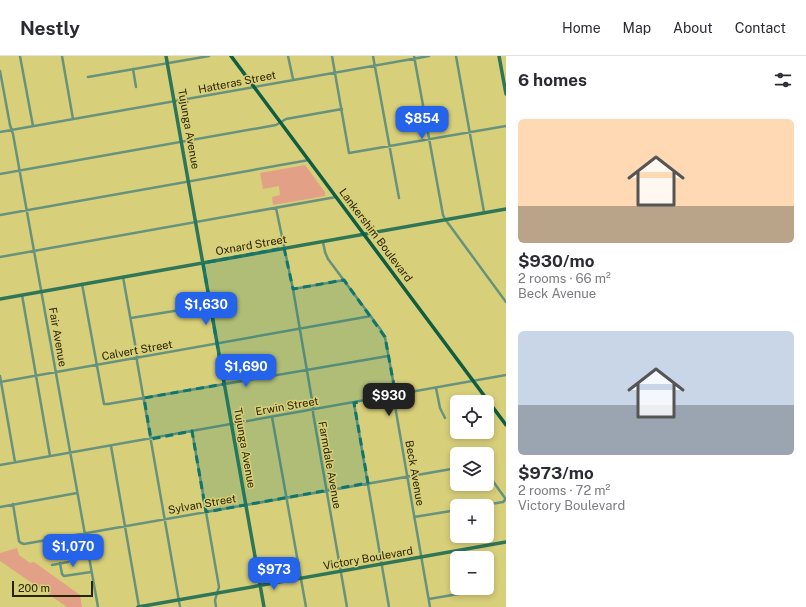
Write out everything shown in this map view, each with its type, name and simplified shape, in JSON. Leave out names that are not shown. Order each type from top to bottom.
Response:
[{"type":"main road","name":"Tujunga Avenue","points":[[166,56],[264,607]]},
{"type":"main road","name":"Lankershim Boulevard","points":[[231,56],[506,425]]},
{"type":"main road","points":[[499,56],[506,94]]},
{"type":"main road","name":"Oxnard Street","points":[[0,298],[41,292],[506,208]]},
{"type":"main road","name":"Victory Boulevard","points":[[139,607],[506,542]]},
{"type":"street","points":[[20,56],[33,126]]},
{"type":"street","points":[[62,56],[73,119]]},
{"type":"street","points":[[88,77],[209,56]]},
{"type":"street","points":[[288,56],[293,79]]},
{"type":"street","points":[[332,56],[349,153],[506,126]]},
{"type":"street","points":[[373,56],[399,198]]},
{"type":"street","name":"Hatteras Street","points":[[0,132],[414,57],[429,56]]},
{"type":"street","points":[[456,56],[484,212]]},
{"type":"street","points":[[414,57],[443,215],[506,302]]},
{"type":"street","points":[[133,69],[136,87]]},
{"type":"street","name":"Fair Avenue","points":[[0,71],[20,170],[98,607]]},
{"type":"street","points":[[0,174],[276,125],[286,119],[342,109]]},
{"type":"street","points":[[0,215],[309,160]]},
{"type":"street","points":[[0,257],[336,197]]},
{"type":"street","name":"Farmdale Avenue","points":[[276,208],[293,289],[347,607]]},
{"type":"street","name":"Beck Avenue","points":[[323,241],[328,259],[385,337],[395,391],[394,400],[430,607]]},
{"type":"street","points":[[122,277],[131,318],[180,607]]},
{"type":"street","points":[[293,289],[344,280]]},
{"type":"street","points":[[82,284],[104,404],[388,356]]},
{"type":"street","points":[[22,295],[50,456]]},
{"type":"street","points":[[131,318],[210,305]]},
{"type":"street","name":"Calvert Street","points":[[0,382],[371,316]]},
{"type":"street","name":"Erwin Street","points":[[0,465],[506,375]]},
{"type":"street","points":[[0,376],[15,462]]},
{"type":"street","points":[[436,388],[440,408],[444,418]]},
{"type":"street","points":[[354,403],[389,607]]},
{"type":"street","points":[[272,417],[306,607]]},
{"type":"street","points":[[192,431],[219,587],[215,600],[216,607]]},
{"type":"street","points":[[111,446],[139,607]]},
{"type":"street","name":"Sylvan Street","points":[[13,504],[19,541],[24,544],[450,469]]},
{"type":"street","points":[[494,483],[505,498],[503,502],[494,504]]},
{"type":"street","points":[[0,507],[77,493]]},
{"type":"street","points":[[414,517],[450,511]]},
{"type":"street","points":[[52,565],[68,562]]},
{"type":"street","points":[[60,563],[62,574],[64,576],[91,572]]},
{"type":"street","points":[[429,599],[452,595]]},
{"type":"highlighted area","points":[[284,248],[293,289],[344,280],[385,337],[395,391],[394,395],[354,403],[368,483],[206,512],[192,431],[151,439],[144,398],[224,384],[203,263]]},
{"type":"shaded area","points":[[305,165],[325,192],[325,196],[273,205],[272,197],[280,195],[279,186],[263,189],[260,173]]},
{"type":"shaded area","points":[[17,548],[19,555],[30,563],[34,562],[80,595],[82,607],[67,607],[0,561],[0,553]]}]
